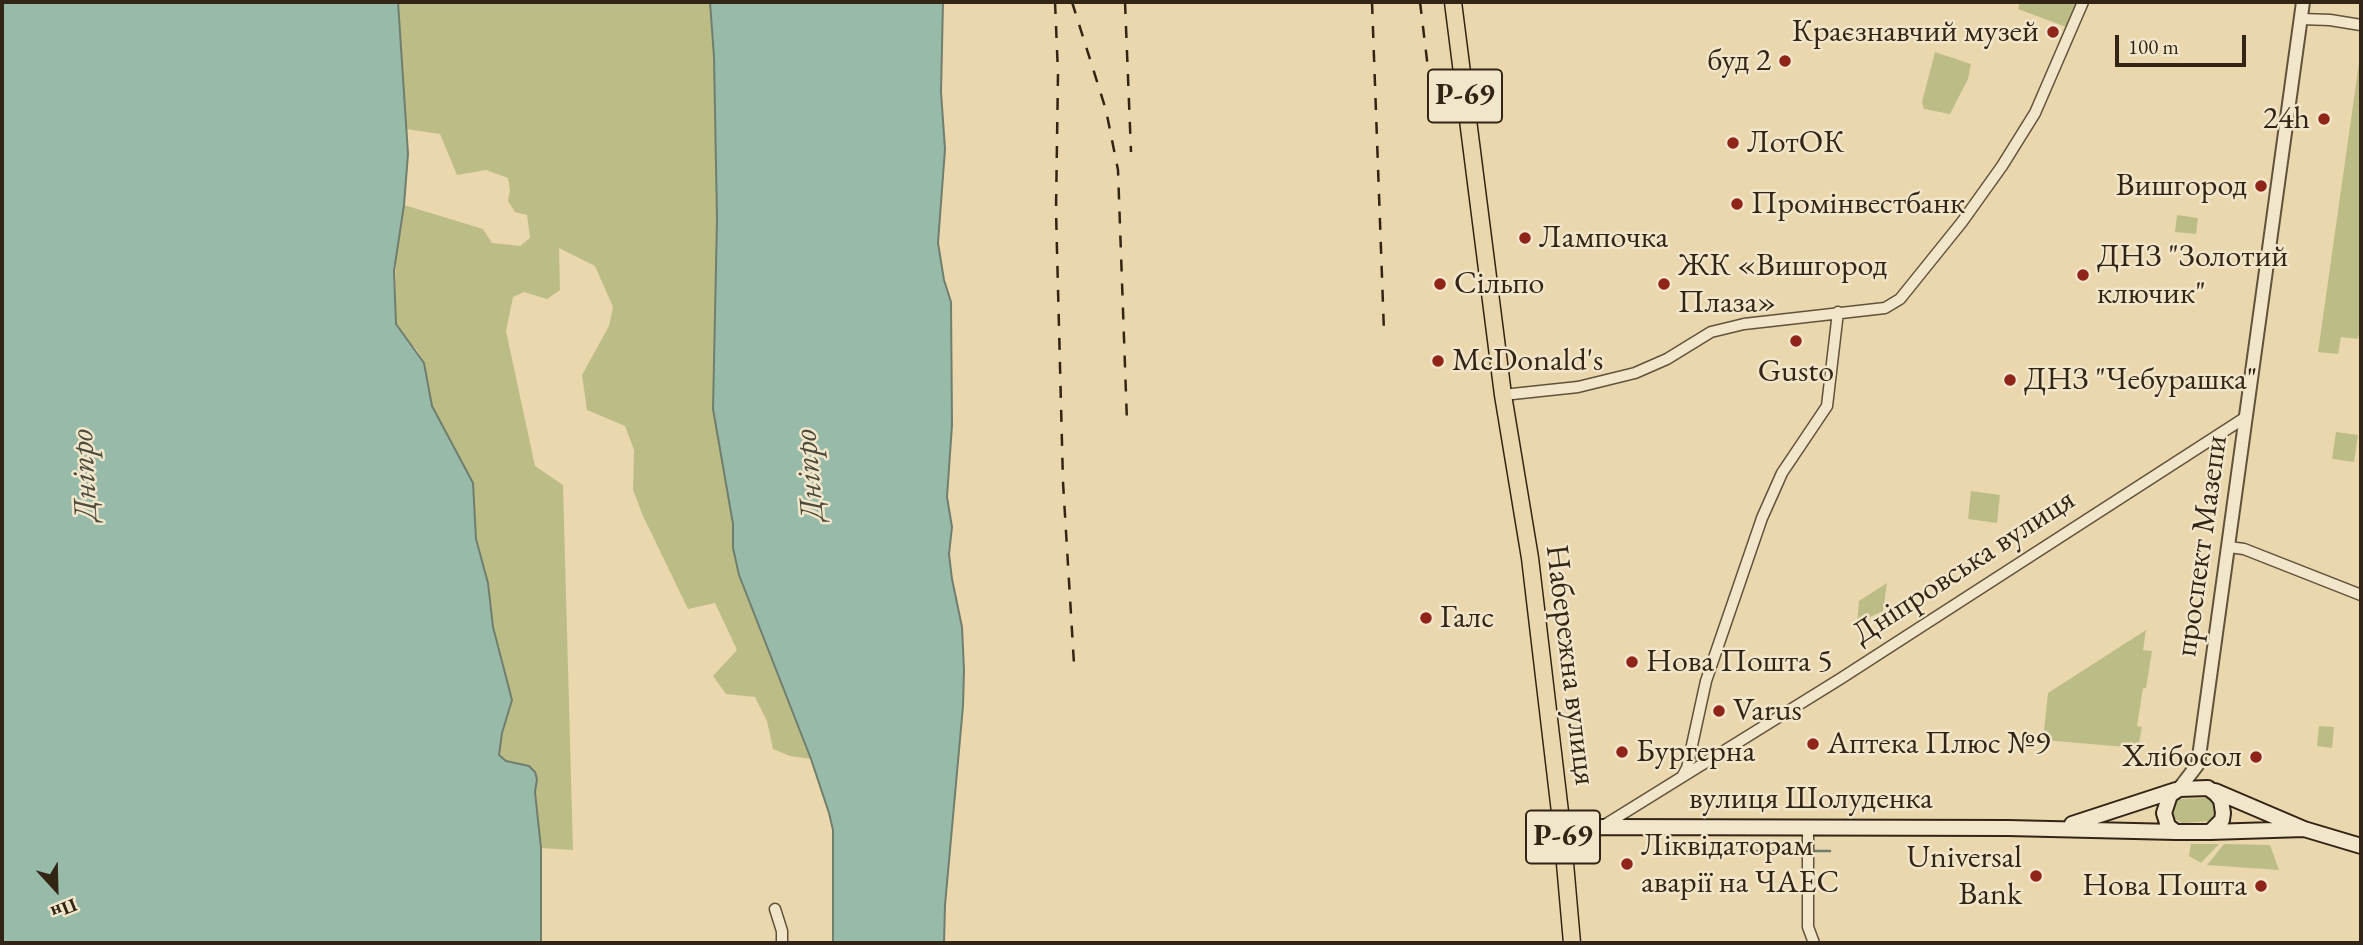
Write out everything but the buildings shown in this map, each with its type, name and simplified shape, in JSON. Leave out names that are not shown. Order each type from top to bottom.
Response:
[{"type":"main road","name":"Набережна вулиця","points":[[1453,2],[1503,395],[1530,558],[1562,829],[1572,943]]},
{"type":"main road","points":[[2209,788],[2221,800],[2223,813],[2222,820],[2210,832]]},
{"type":"main road","points":[[2304,829],[2176,832],[2168,826],[2164,813],[2167,799],[2178,789],[2209,788],[2304,829],[2361,846]]},
{"type":"main road","name":"вулиця Шолуденка","points":[[2061,828],[2178,789]]},
{"type":"main road","name":"вулиця Шолуденка","points":[[1562,829],[2061,828],[2176,832]]},
{"type":"street","points":[[1503,395],[1578,387],[1635,373],[1667,359],[1711,332],[1744,324],[1885,308],[1900,299],[1962,222],[2035,113],[2083,2]]},
{"type":"street","name":"проспект Мазепи","points":[[2178,789],[2198,764],[2303,2]]},
{"type":"street","points":[[2301,19],[2361,25]]},
{"type":"street","points":[[1679,780],[1687,768],[1706,681],[1762,518],[1782,473],[1827,406],[1838,312]]},
{"type":"street","name":"Дніпровська вулиця","points":[[1603,827],[2246,417]]},
{"type":"street","points":[[2229,547],[2251,551],[2361,595]]},
{"type":"street","points":[[2198,764],[2209,788]]},
{"type":"street","points":[[1808,827],[1808,927],[1814,943]]},
{"type":"street","points":[[775,909],[782,931],[782,943]]},
{"type":"green space","points":[[398,2],[710,2],[714,57],[717,219],[713,409],[739,575],[811,759],[790,756],[773,749],[767,721],[755,697],[726,694],[713,676],[737,650],[715,603],[688,609],[633,490],[634,450],[625,426],[587,410],[582,375],[609,326],[613,307],[595,266],[559,248],[560,290],[547,299],[524,292],[513,297],[506,331],[535,466],[563,485],[573,850],[541,848],[535,792],[537,779],[529,766],[506,761],[499,755],[502,733],[512,700],[493,627],[488,583],[476,539],[473,483],[432,406],[424,363],[417,350],[401,334],[396,324],[395,311],[396,249],[404,205],[483,229],[492,243],[520,246],[530,238],[527,215],[515,212],[508,201],[508,178],[486,170],[457,175],[440,134],[406,129]]},
{"type":"green space","points":[[2020,2],[2080,2],[2069,28],[2018,9]]},
{"type":"green space","points":[[2361,49],[2361,324],[2358,339],[2341,337],[2338,354],[2318,352]]},
{"type":"green space","points":[[1935,52],[1971,64],[1968,79],[1950,114],[1924,109],[1922,102]]},
{"type":"green space","points":[[2177,215],[2198,218],[2196,234],[2175,232]]},
{"type":"green space","points":[[2336,432],[2358,435],[2354,462],[2332,459]]},
{"type":"green space","points":[[1971,491],[2000,495],[1997,523],[1968,519]]},
{"type":"green space","points":[[1887,583],[1883,611],[1857,623],[1859,601]]},
{"type":"green space","points":[[2146,630],[2143,650],[2152,651],[2137,726],[2142,727],[2138,748],[2043,740],[2048,693]]},
{"type":"green space","points":[[2319,726],[2334,727],[2332,748],[2317,746]]},
{"type":"green space","points":[[2206,798],[2216,806],[2216,815],[2211,821],[2182,823],[2175,819],[2172,811],[2174,804],[2180,799]]},
{"type":"green space","points":[[2191,844],[2219,844],[2201,863],[2189,856]]},
{"type":"green space","points":[[2224,844],[2270,845],[2279,870],[2207,865]]},
{"type":"water","name":"Дніпро","points":[[2,2],[398,2],[408,154],[394,271],[396,324],[424,363],[432,406],[473,483],[476,539],[488,583],[493,627],[512,700],[502,733],[499,755],[506,761],[529,766],[537,779],[535,792],[541,848],[541,943],[2,943]]},
{"type":"water","name":"Дніпро","points":[[710,2],[943,2],[941,92],[945,149],[938,243],[944,280],[951,302],[952,425],[947,497],[952,527],[949,554],[962,627],[964,670],[944,943],[833,943],[833,830],[829,813],[811,759],[739,575],[713,409],[717,219],[714,57]]},
{"type":"waterway","points":[[1747,851],[1806,851]]},
{"type":"waterway","points":[[1812,851],[1830,851]]},
{"type":"railway","points":[[1055,2],[1058,73],[1056,211],[1063,482],[1074,664]]},
{"type":"railway","points":[[1072,2],[1106,110],[1118,170],[1127,422]]},
{"type":"railway","points":[[1125,2],[1131,152]]},
{"type":"railway","points":[[1372,2],[1384,332]]},
{"type":"railway","points":[[1420,2],[1430,85]]},
{"type":"place","name":"Краєзнавчий музей","points":[[2053,32]]},
{"type":"place","name":"буд 2","points":[[1785,61]]},
{"type":"place","name":"24h","points":[[2324,119]]},
{"type":"place","name":"ЛотОК","points":[[1733,143]]},
{"type":"place","name":"Вишгород","points":[[2261,186]]},
{"type":"place","name":"Промінвестбанк","points":[[1737,204]]},
{"type":"place","name":"Лампочка","points":[[1525,238]]},
{"type":"place","name":"ДНЗ \"Золотий ключик\"","points":[[2083,275]]},
{"type":"place","name":"Сільпо","points":[[1440,284]]},
{"type":"place","name":"ЖК «Вишгород Плаза»","points":[[1664,284]]},
{"type":"place","name":"Gusto","points":[[1796,341]]},
{"type":"place","name":"McDonald's","points":[[1438,361]]},
{"type":"place","name":"ДНЗ \"Чебурашка\"","points":[[2010,380]]},
{"type":"place","name":"Галс","points":[[1426,618]]},
{"type":"place","name":"Нова Пошта 5","points":[[1632,662]]},
{"type":"place","name":"Varus","points":[[1719,711]]},
{"type":"place","name":"Аптека Плюс №9","points":[[1813,744]]},
{"type":"place","name":"Бургерна","points":[[1622,752]]},
{"type":"place","name":"Хлібосол","points":[[2256,757]]},
{"type":"place","name":"Ліквідаторам аварії на ЧАЕС","points":[[1627,864]]},
{"type":"place","name":"Universal Bank","points":[[2036,876]]},
{"type":"place","name":"Нова Пошта","points":[[2261,886]]}]
